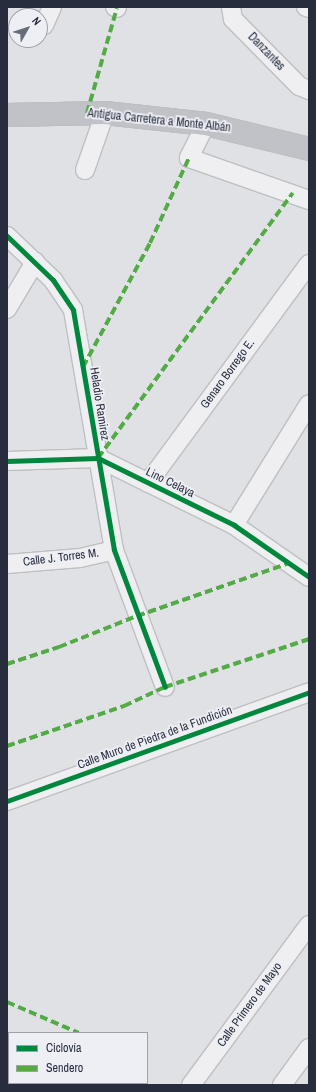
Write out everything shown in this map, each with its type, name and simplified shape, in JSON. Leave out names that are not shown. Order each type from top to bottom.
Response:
[{"type":"street","name":"Danzantes","points":[[231,7],[233,19],[299,86],[309,90]]},
{"type":"street","name":"Antigua Carretera a Monte Albán","points":[[7,115],[105,113],[206,124],[309,149]]},
{"type":"street","points":[[85,170],[105,113]]},
{"type":"street","points":[[206,124],[189,158],[309,200]]},
{"type":"street","name":"Heladio Ramirez","points":[[7,236],[53,280],[73,310],[114,550],[165,687]]},
{"type":"street","points":[[7,309],[35,262]]},
{"type":"street","name":"Genaro Borrego E.","points":[[148,483],[309,264]]},
{"type":"street","points":[[234,525],[309,404]]},
{"type":"street","name":"Lino Celaya","points":[[7,461],[98,458],[234,525],[309,577]]},
{"type":"street","name":"Calle J. Torres M.","points":[[7,564],[80,558],[114,550]]},
{"type":"street","name":"Calle Muro de Piedra de la Fundición","points":[[7,801],[309,692]]},
{"type":"street","name":"Calle Primero de Mayo","points":[[191,1085],[309,925]]},
{"type":"street","points":[[282,1085],[309,1048]]},
{"type":"marked path","points":[[87,113],[117,8]]},
{"type":"marked path","points":[[83,367],[150,243],[189,158]]},
{"type":"marked path","points":[[98,458],[293,193]]},
{"type":"marked path","points":[[7,664],[59,647],[137,616],[289,563]]},
{"type":"marked path","points":[[7,746],[124,706],[165,687],[309,639]]},
{"type":"marked path","points":[[7,1002],[77,1032]]},
{"type":"cycle path","points":[[7,236],[53,280],[73,310],[114,550],[165,687]]},
{"type":"cycle path","points":[[7,461],[98,458],[234,525],[309,577]]},
{"type":"cycle path","points":[[7,801],[309,692]]}]
